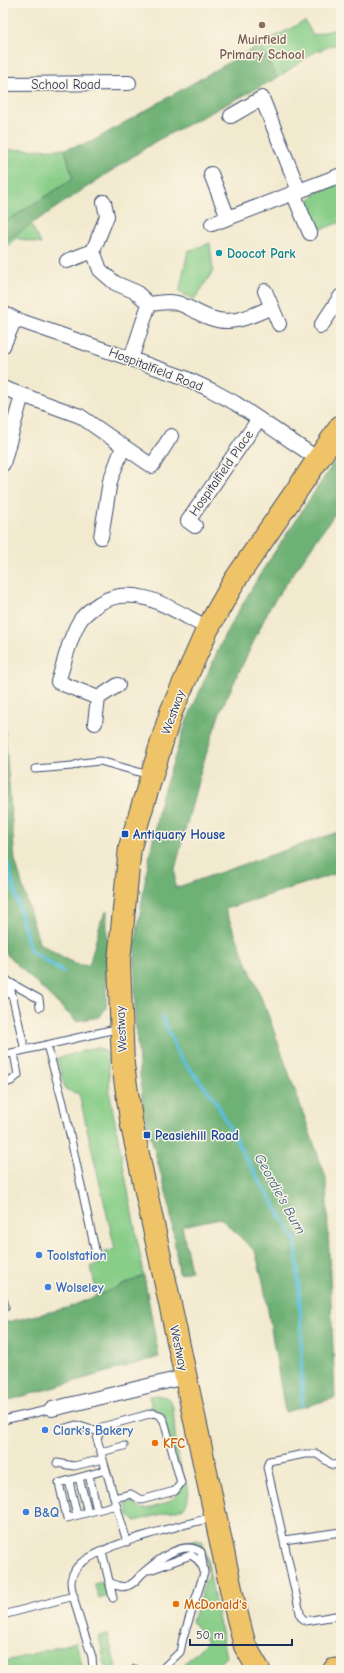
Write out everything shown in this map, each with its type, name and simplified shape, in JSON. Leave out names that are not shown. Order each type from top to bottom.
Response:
[{"type":"main road","name":"Westway","points":[[259,1670],[245,1646],[241,1634],[132,1126],[123,1065],[119,961],[130,847],[171,712],[208,628],[235,580],[341,426]]},
{"type":"main road","points":[[334,1670],[341,1669]]},
{"type":"street","name":"School Road","points":[[3,84],[129,83]]},
{"type":"street","points":[[230,116],[262,98],[310,233]]},
{"type":"street","points":[[210,174],[228,218]]},
{"type":"street","points":[[212,224],[341,175]]},
{"type":"street","points":[[104,202],[107,216],[93,251],[100,270],[115,283],[136,292],[149,304],[168,302],[180,303],[208,318],[226,321],[242,320],[272,307]]},
{"type":"street","points":[[67,261],[93,251]]},
{"type":"street","points":[[265,291],[279,324]]},
{"type":"street","points":[[321,326],[341,296]]},
{"type":"street","points":[[131,359],[149,304]]},
{"type":"street","points":[[3,346],[9,316]]},
{"type":"street","name":"Hospitalfield Road","points":[[9,316],[183,377],[211,390],[259,419],[318,460]]},
{"type":"street","points":[[3,388],[80,416],[123,448],[152,466],[171,436]]},
{"type":"street","points":[[3,464],[22,395]]},
{"type":"street","name":"Hospitalfield Place","points":[[195,526],[188,521],[259,419]]},
{"type":"street","points":[[101,537],[110,481],[123,448]]},
{"type":"street","points":[[98,698],[58,682],[82,619],[94,607],[110,597],[131,594],[149,598],[208,628]]},
{"type":"street","points":[[98,698],[118,685]]},
{"type":"street","points":[[95,723],[98,698]]},
{"type":"street","points":[[52,1409],[185,1377]]},
{"type":"lane","points":[[36,770],[100,761],[152,776]]},
{"type":"lane","points":[[3,976],[9,982],[39,998],[40,1007]]},
{"type":"lane","points":[[9,982],[25,1050]]},
{"type":"lane","points":[[3,994],[11,993]]},
{"type":"lane","points":[[3,1055],[109,1029],[121,1028]]},
{"type":"lane","points":[[47,1045],[63,1103],[96,1254]]},
{"type":"lane","points":[[3,1084],[11,1081],[18,1075],[14,1053]]},
{"type":"lane","points":[[3,1298],[5,1307]]},
{"type":"lane","points":[[3,1420],[52,1409]]},
{"type":"lane","points":[[59,1430],[76,1425],[100,1429],[153,1413],[160,1415],[164,1422],[180,1483],[175,1491],[141,1500],[131,1494],[97,1510],[67,1518],[59,1484],[106,1470]]},
{"type":"lane","points":[[100,1429],[97,1439],[127,1542]]},
{"type":"lane","points":[[57,1463],[74,1466],[124,1446]]},
{"type":"lane","points":[[341,1464],[332,1465],[317,1454],[305,1454],[269,1461],[267,1467],[300,1617],[306,1621],[341,1615]]},
{"type":"lane","points":[[89,1475],[97,1510]]},
{"type":"lane","points":[[79,1478],[88,1512]]},
{"type":"lane","points":[[70,1481],[77,1515]]},
{"type":"lane","points":[[93,1670],[92,1657],[74,1596],[71,1581],[73,1572],[83,1561],[102,1551],[127,1542],[216,1517]]},
{"type":"lane","points":[[284,1540],[341,1532]]},
{"type":"lane","points":[[109,1582],[121,1587],[128,1586],[135,1582],[146,1570],[174,1551],[186,1547],[194,1547],[201,1552],[204,1571],[180,1652],[161,1670]]},
{"type":"lane","points":[[102,1551],[113,1598],[121,1587]]},
{"type":"lane","points":[[3,1615],[74,1596]]},
{"type":"green space","points":[[305,21],[313,35],[341,28],[341,42],[315,52],[277,78],[259,45]]},
{"type":"green space","points":[[259,45],[277,78],[156,141],[3,243],[3,223],[73,179],[65,149],[91,142]]},
{"type":"green space","points":[[65,149],[73,179],[3,223],[3,150]]},
{"type":"green space","points":[[341,183],[341,224],[338,223],[317,231],[306,206],[316,193]]},
{"type":"green space","points":[[31,224],[41,244],[16,238],[3,250],[3,243]]},
{"type":"green space","points":[[210,243],[213,271],[194,300],[179,292],[188,251]]},
{"type":"green space","points":[[341,452],[341,505],[270,607],[220,712],[201,770],[175,869],[175,888],[341,831],[341,872],[225,909],[269,1017],[326,1178],[335,1398],[285,1412],[263,1281],[255,1251],[220,1218],[182,1226],[191,1271],[179,1274],[169,1203],[143,1109],[135,1019],[135,946],[146,875],[161,798],[187,720],[225,634],[262,571]]},
{"type":"green space","points":[[3,680],[4,722],[15,860],[39,943],[75,964],[89,966],[101,921],[107,910],[106,1007],[100,1017],[76,1021],[3,951]]},
{"type":"green space","points":[[98,1047],[108,1054],[110,1095],[144,1276],[97,1296],[91,1266],[107,1262],[105,1252],[115,1249],[79,1094],[65,1089],[57,1058]]},
{"type":"green space","points":[[144,1276],[159,1357],[3,1402],[3,1323],[67,1308]]},
{"type":"green space","points":[[157,1395],[166,1397],[171,1401],[173,1408],[176,1447],[189,1492],[187,1503],[184,1508],[136,1521],[129,1517],[126,1504],[131,1502],[142,1509],[166,1503],[180,1491],[182,1485],[163,1414],[156,1409],[141,1412],[141,1410],[152,1407],[149,1396]]},
{"type":"green space","points":[[198,1540],[203,1542],[226,1657],[211,1670],[175,1670],[179,1669],[207,1642],[192,1621],[208,1574],[205,1555],[202,1548],[196,1543],[186,1542]]},
{"type":"green space","points":[[103,1581],[108,1595],[99,1598],[94,1584]]},
{"type":"green space","points":[[107,1634],[117,1670],[106,1669],[99,1636]]},
{"type":"green space","points":[[76,1642],[82,1664],[82,1670],[3,1670],[3,1662]]},
{"type":"waterway","name":"Geordie's Burn","points":[[3,846],[30,950],[63,972]]},
{"type":"waterway","name":"Geordie's Burn","points":[[163,1018],[179,1056],[214,1098],[244,1155],[296,1241],[301,1323],[302,1405]]},
{"type":"place","name":"Muirfield Primary School","points":[[262,25]]},
{"type":"place","name":"Doocot Park","points":[[219,253]]},
{"type":"place","name":"Antiquary House","points":[[125,834]]},
{"type":"place","name":"Peasiehill Road","points":[[147,1135]]},
{"type":"place","name":"Toolstation","points":[[39,1255]]},
{"type":"place","name":"Wolseley","points":[[48,1287]]},
{"type":"place","name":"Clark's Bakery","points":[[45,1430]]},
{"type":"place","name":"KFC","points":[[155,1443]]},
{"type":"place","name":"B&Q","points":[[26,1512]]},
{"type":"place","name":"McDonald's","points":[[176,1604]]}]
